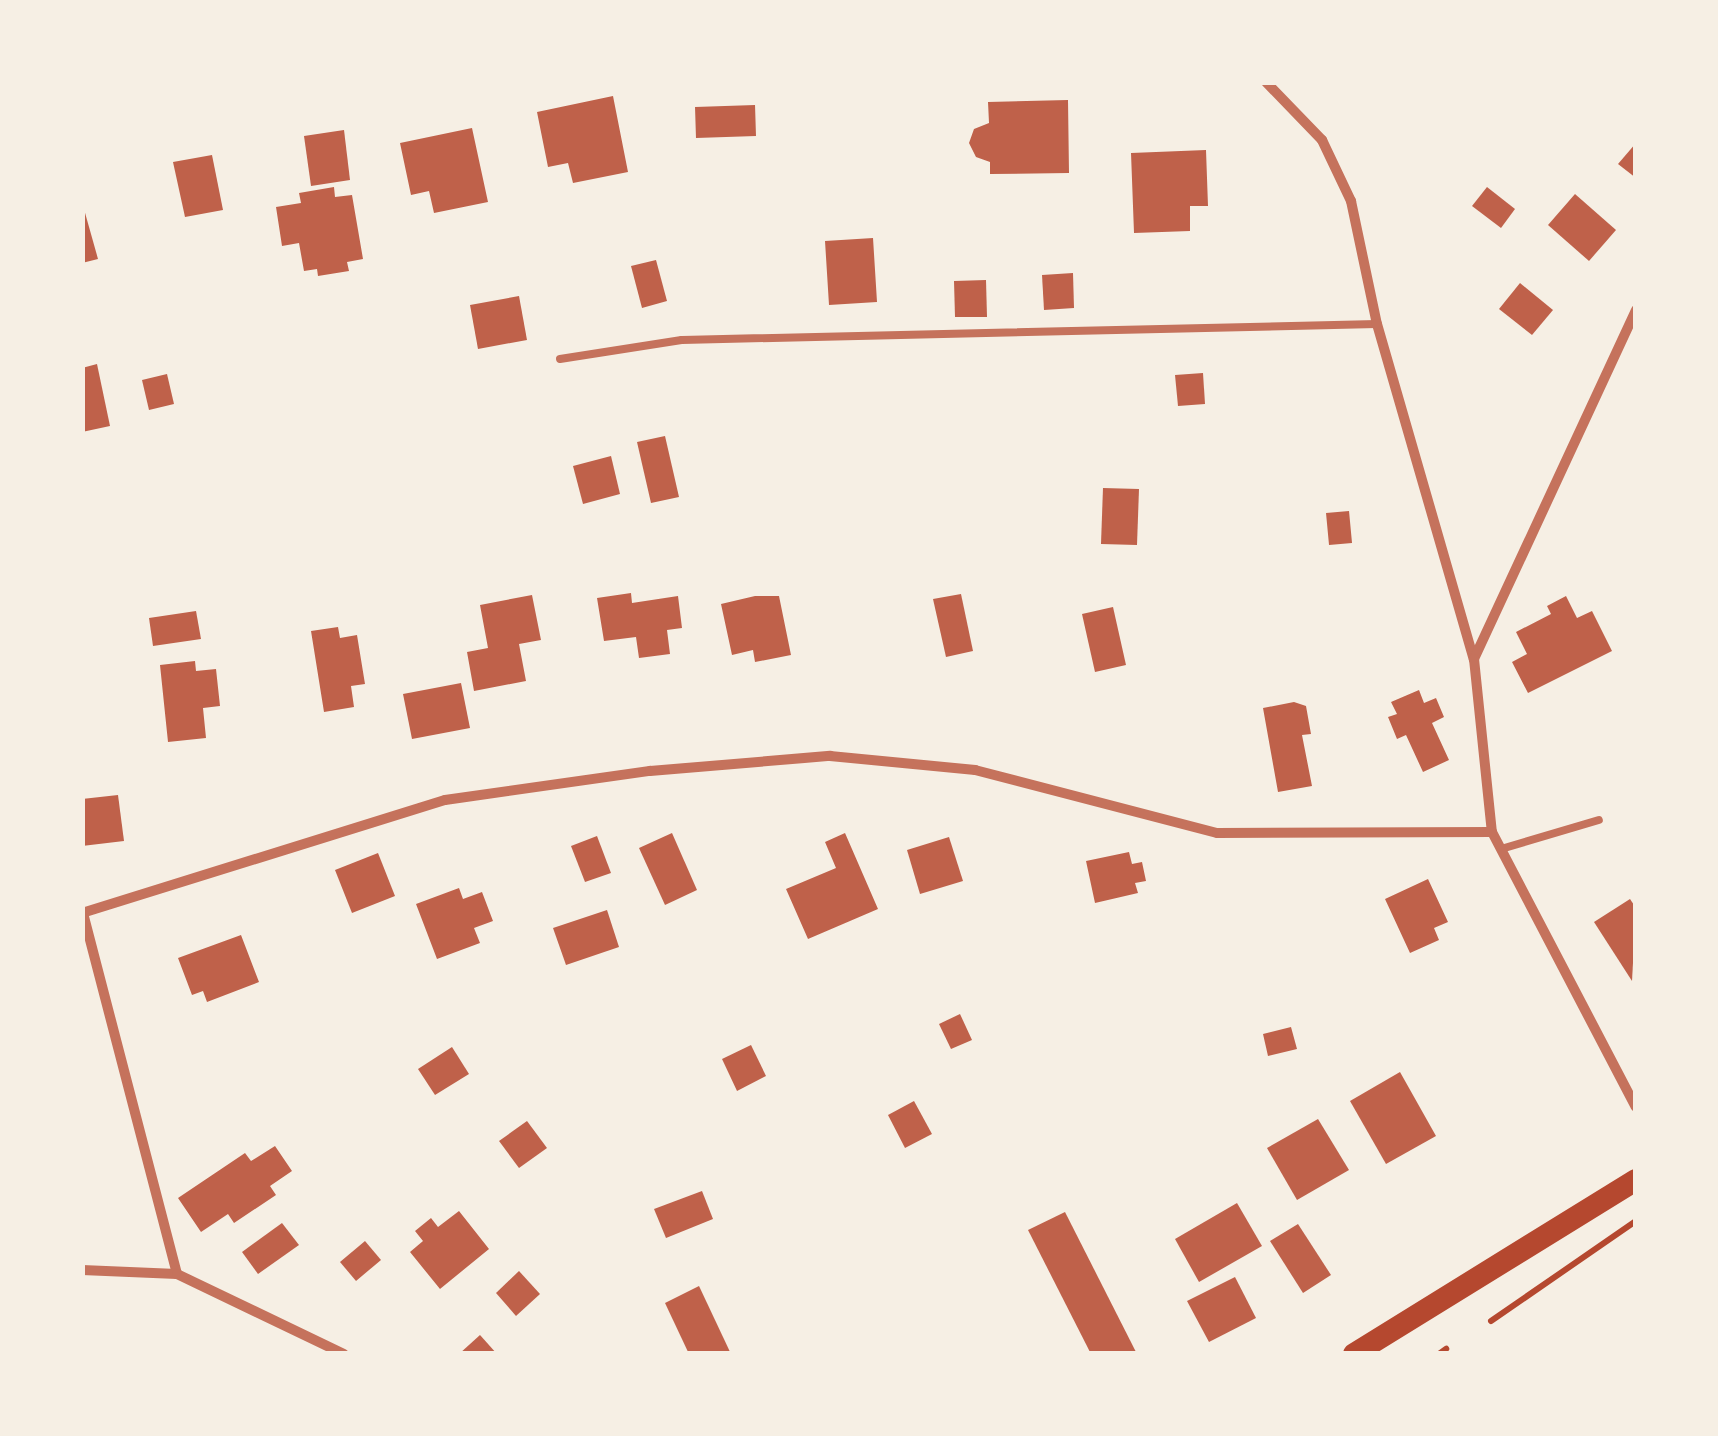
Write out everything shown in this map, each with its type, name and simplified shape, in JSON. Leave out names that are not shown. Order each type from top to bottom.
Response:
[{"type":"main road","points":[[1354,1354],[1636,1180]]},
{"type":"street","points":[[1266,82],[1322,140],[1351,201],[1377,324],[1474,659],[1492,832],[1636,1107]]},
{"type":"street","points":[[1474,659],[1636,310]]},
{"type":"street","points":[[176,1274],[83,913],[445,800],[650,771],[830,756],[975,770],[1217,833],[1492,832]]},
{"type":"street","points":[[82,1270],[176,1274],[344,1354]]},
{"type":"lane","points":[[560,359],[682,340],[1377,324]]},
{"type":"lane","points":[[1501,849],[1599,820]]},
{"type":"path","points":[[1491,1321],[1636,1220]]},
{"type":"building","points":[[613,96],[628,172],[573,183],[568,163],[548,167],[537,112]]},
{"type":"building","points":[[1068,100],[1069,173],[990,174],[990,162],[976,157],[969,143],[974,129],[989,123],[988,102]]},
{"type":"building","points":[[755,105],[756,136],[696,138],[695,107]]},
{"type":"building","points":[[472,128],[488,202],[434,213],[429,191],[411,195],[400,143]]},
{"type":"building","points":[[344,130],[350,180],[311,186],[304,136]]},
{"type":"building","points":[[1636,143],[1636,178],[1618,164]]},
{"type":"building","points":[[1206,150],[1208,206],[1190,206],[1190,231],[1134,233],[1131,153]]},
{"type":"building","points":[[212,155],[223,210],[185,217],[173,162]]},
{"type":"building","points":[[334,187],[335,197],[352,195],[363,259],[347,262],[349,271],[318,276],[317,269],[304,271],[299,243],[282,246],[276,207],[301,203],[299,193]]},
{"type":"building","points":[[1487,187],[1515,209],[1501,228],[1472,206]]},
{"type":"building","points":[[1575,194],[1616,230],[1589,261],[1548,225]]},
{"type":"building","points":[[82,202],[98,259],[82,263]]},
{"type":"building","points":[[873,238],[877,302],[829,305],[825,241]]},
{"type":"building","points":[[656,260],[667,301],[642,308],[631,266]]},
{"type":"building","points":[[1073,273],[1074,308],[1044,310],[1042,275]]},
{"type":"building","points":[[986,280],[987,317],[955,317],[954,281]]},
{"type":"building","points":[[1520,283],[1553,310],[1532,335],[1499,309]]},
{"type":"building","points":[[519,296],[527,340],[478,349],[470,305]]},
{"type":"building","points":[[97,364],[110,426],[82,432],[82,368]]},
{"type":"building","points":[[1203,373],[1205,404],[1178,406],[1175,375]]},
{"type":"building","points":[[167,374],[174,404],[149,410],[142,380]]},
{"type":"building","points":[[665,436],[679,497],[651,503],[637,442]]},
{"type":"building","points":[[611,456],[620,494],[583,504],[573,466]]},
{"type":"building","points":[[1103,488],[1139,489],[1137,545],[1101,544]]},
{"type":"building","points":[[1349,511],[1352,543],[1329,545],[1326,513]]},
{"type":"building","points":[[631,593],[632,603],[678,596],[682,628],[667,630],[670,654],[639,658],[636,637],[604,641],[597,598]]},
{"type":"building","points":[[961,594],[973,651],[946,657],[933,599]]},
{"type":"building","points":[[532,595],[541,640],[519,644],[526,681],[474,691],[467,652],[488,648],[480,605]]},
{"type":"building","points":[[755,596],[779,596],[791,655],[755,662],[753,650],[732,655],[721,604]]},
{"type":"building","points":[[1566,596],[1577,618],[1592,611],[1612,651],[1528,693],[1512,662],[1527,654],[1516,632],[1551,614],[1547,606]]},
{"type":"building","points":[[1113,607],[1126,665],[1095,672],[1082,614]]},
{"type":"building","points":[[196,611],[201,639],[153,646],[149,618]]},
{"type":"building","points":[[338,627],[340,638],[357,635],[365,684],[351,686],[354,707],[324,712],[311,631]]},
{"type":"building","points":[[195,661],[196,671],[216,669],[220,706],[203,708],[206,738],[168,742],[160,665]]},
{"type":"building","points":[[461,683],[470,728],[412,739],[403,694]]},
{"type":"building","points":[[1419,690],[1424,703],[1436,698],[1444,717],[1432,723],[1449,760],[1423,772],[1406,735],[1397,739],[1388,717],[1397,714],[1391,702]]},
{"type":"building","points":[[1294,702],[1306,706],[1311,734],[1302,735],[1312,786],[1278,792],[1263,708]]},
{"type":"building","points":[[118,795],[124,841],[82,846],[82,799]]},
{"type":"building","points":[[672,833],[697,890],[665,905],[639,848]]},
{"type":"building","points":[[845,833],[878,909],[808,939],[786,889],[836,868],[825,842]]},
{"type":"building","points":[[597,836],[611,873],[585,882],[571,846]]},
{"type":"building","points":[[949,837],[963,881],[920,894],[907,850]]},
{"type":"building","points":[[1129,852],[1132,864],[1142,862],[1146,881],[1135,883],[1138,893],[1095,903],[1086,861]]},
{"type":"building","points":[[378,853],[395,896],[352,913],[335,870]]},
{"type":"building","points":[[1428,879],[1448,922],[1434,928],[1439,940],[1410,953],[1385,899]]},
{"type":"building","points":[[459,888],[463,899],[482,892],[493,921],[474,928],[480,943],[437,959],[416,904]]},
{"type":"building","points":[[1630,899],[1636,908],[1632,981],[1594,922]]},
{"type":"building","points":[[607,910],[619,947],[566,965],[553,928]]},
{"type":"building","points":[[241,935],[259,982],[207,1002],[203,991],[192,995],[178,958]]},
{"type":"building","points":[[960,1014],[972,1040],[951,1049],[939,1024]]},
{"type":"building","points":[[1291,1027],[1297,1049],[1268,1056],[1263,1034]]},
{"type":"building","points":[[751,1045],[766,1076],[737,1091],[722,1059]]},
{"type":"building","points":[[452,1047],[469,1074],[435,1095],[418,1069]]},
{"type":"building","points":[[1400,1072],[1436,1136],[1386,1164],[1350,1101]]},
{"type":"building","points":[[914,1101],[932,1134],[905,1148],[888,1115]]},
{"type":"building","points":[[1318,1119],[1349,1170],[1297,1200],[1267,1148]]},
{"type":"building","points":[[527,1121],[547,1148],[519,1168],[499,1141]]},
{"type":"building","points":[[275,1146],[292,1171],[270,1186],[276,1195],[234,1223],[228,1214],[201,1232],[178,1198],[245,1153],[251,1161]]},
{"type":"building","points":[[702,1191],[713,1219],[666,1238],[654,1209]]},
{"type":"building","points":[[1237,1203],[1262,1246],[1199,1282],[1175,1239]]},
{"type":"building","points":[[459,1211],[489,1249],[440,1289],[410,1252],[423,1241],[415,1231],[431,1218],[438,1227]]},
{"type":"building","points":[[1065,1212],[1137,1354],[1091,1354],[1028,1230]]},
{"type":"building","points":[[282,1223],[299,1245],[258,1274],[242,1252]]},
{"type":"building","points":[[1298,1224],[1331,1275],[1303,1293],[1270,1241]]},
{"type":"building","points":[[365,1241],[381,1260],[356,1281],[340,1262]]},
{"type":"building","points":[[519,1271],[540,1294],[516,1316],[496,1293]]},
{"type":"building","points":[[1235,1277],[1256,1318],[1209,1342],[1187,1301]]},
{"type":"building","points":[[699,1286],[731,1354],[689,1354],[665,1303]]},
{"type":"building","points":[[480,1335],[497,1354],[459,1354]]}]
